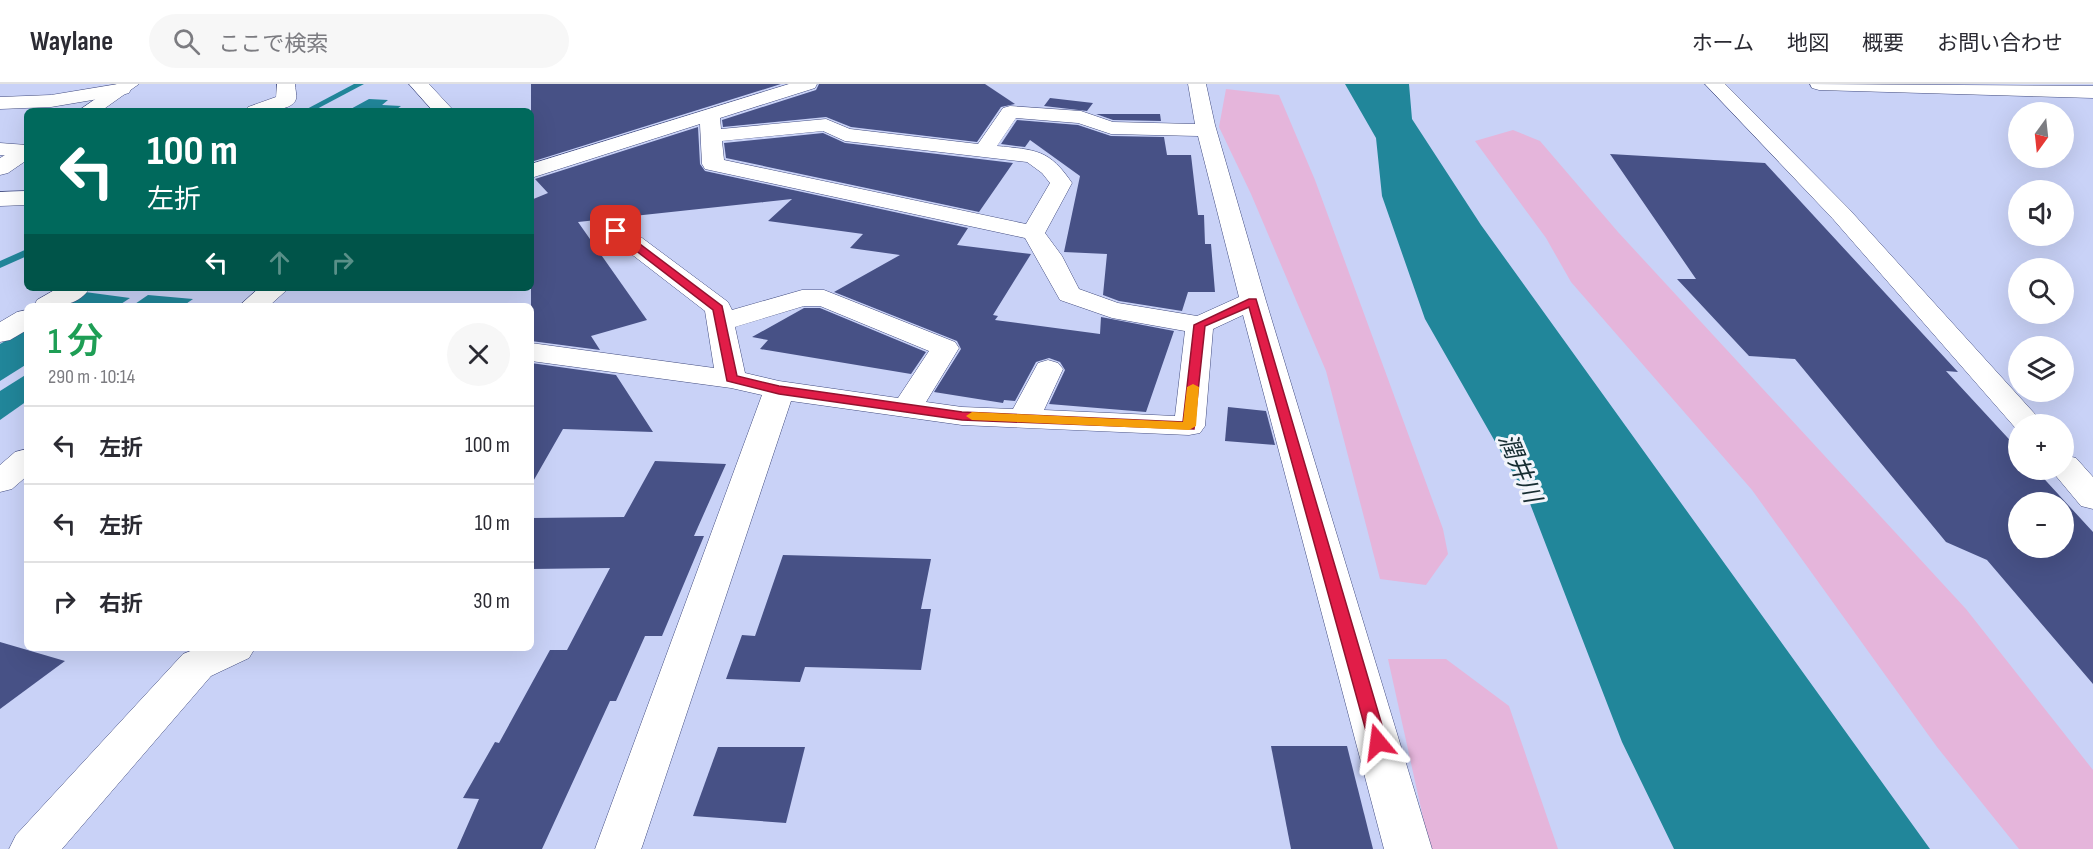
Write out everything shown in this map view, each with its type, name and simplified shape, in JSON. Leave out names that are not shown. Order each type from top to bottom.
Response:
[{"type":"street","points":[[263,108],[286,100],[286,84]]},
{"type":"street","points":[[418,84],[441,108]]},
{"type":"street","points":[[534,168],[711,126],[808,84]]},
{"type":"street","points":[[1197,84],[1252,301],[1408,849]]},
{"type":"street","points":[[1714,84],[1841,214],[2020,414]]},
{"type":"street","points":[[1819,84],[2093,92]]},
{"type":"street","points":[[0,103],[51,101],[126,86]]},
{"type":"street","points":[[93,108],[126,86]]},
{"type":"street","points":[[984,150],[1010,112],[1081,117],[1112,128],[1207,130]]},
{"type":"street","points":[[711,126],[826,124],[845,135],[1033,156],[1050,168],[1061,183],[1034,233]]},
{"type":"street","points":[[711,126],[713,164],[1034,233],[1069,294],[1112,310],[1200,325],[1252,301]]},
{"type":"street","points":[[0,149],[24,151]]},
{"type":"street","points":[[0,168],[24,152]]},
{"type":"street","points":[[0,199],[24,198]]},
{"type":"street","points":[[616,231],[718,308],[731,379]]},
{"type":"street","points":[[52,303],[72,291]]},
{"type":"street","points":[[256,303],[272,291]]},
{"type":"street","points":[[721,322],[802,298],[824,298],[945,348],[907,408]]},
{"type":"street","points":[[0,334],[24,320]]},
{"type":"street","points":[[534,352],[731,379],[779,390],[962,416],[1189,426],[1200,325]]},
{"type":"street","points":[[1024,419],[1048,369]]},
{"type":"street","points":[[618,847],[779,390]]},
{"type":"street","points":[[0,454],[24,451]]},
{"type":"street","points":[[0,483],[24,462]]},
{"type":"street","points":[[2074,476],[2093,498]]},
{"type":"street","points":[[33,849],[197,665],[228,651]]},
{"type":"shaded area","points":[[1226,89],[1279,95],[1315,180],[1443,529],[1448,554],[1426,585],[1380,579],[1326,371],[1251,194],[1219,127]]},
{"type":"shaded area","points":[[1513,130],[1540,141],[1618,232],[1966,609],[2093,770],[2093,849],[2019,849],[1937,747],[1752,490],[1571,282],[1546,238],[1475,141]]},
{"type":"shaded area","points":[[1388,659],[1446,659],[1509,706],[1558,849],[1430,849]]},
{"type":"water","name":"潤井川","points":[[1345,84],[1409,84],[1412,119],[1481,225],[1930,849],[1674,849],[1622,742],[1529,501],[1425,319],[1382,196],[1376,138]]},
{"type":"water","points":[[369,99],[388,100],[382,105],[401,106],[398,108],[352,108]]},
{"type":"water","points":[[85,292],[130,298],[122,303],[68,303]]},
{"type":"water","points":[[148,295],[193,299],[187,303],[136,303]]},
{"type":"water","points":[[24,330],[24,366],[0,381],[0,344]]},
{"type":"water","points":[[24,376],[24,403],[0,420],[0,391]]},
{"type":"building","points":[[531,84],[781,84],[534,161],[534,108],[531,108]]},
{"type":"building","points":[[819,84],[985,84],[1015,104],[1001,107],[977,142],[851,127],[826,117],[723,127],[722,120],[816,90]]},
{"type":"building","points":[[1050,98],[1093,103],[1087,111],[1044,106]]},
{"type":"building","points":[[1096,114],[1160,114],[1161,121],[1113,120]]},
{"type":"building","points":[[1017,120],[1078,125],[1111,136],[1164,137],[1167,155],[1191,155],[1198,215],[1204,215],[1205,244],[1211,244],[1215,292],[1188,292],[1182,311],[1119,301],[1103,295],[1107,254],[1064,252],[1080,176],[1030,140],[1025,147],[1001,144]]},
{"type":"building","points":[[698,127],[700,164],[705,171],[968,228],[957,245],[1031,254],[993,315],[998,316],[995,320],[1100,334],[1101,317],[1174,331],[1146,412],[1049,404],[1065,370],[1060,362],[1049,358],[1036,362],[1015,401],[1004,400],[1003,403],[934,392],[961,349],[957,341],[834,292],[900,255],[850,248],[863,234],[768,221],[792,199],[578,222],[647,320],[591,336],[600,350],[534,341],[534,303],[531,303],[531,291],[534,291],[534,199],[548,193],[535,179]]},
{"type":"building","points":[[823,133],[845,143],[1013,163],[979,212],[726,158],[724,143]]},
{"type":"building","points":[[1610,154],[1765,163],[1958,372],[1946,371],[2008,438],[2008,480],[2045,480],[2056,492],[2008,492],[2008,558],[2074,558],[2074,511],[2093,532],[2093,684],[1987,560],[1946,542],[1795,359],[1749,356],[1677,279],[1696,279]]},
{"type":"building","points":[[804,308],[820,308],[926,352],[911,374],[760,349],[768,340],[752,337]]},
{"type":"building","points":[[534,363],[616,375],[653,432],[563,429],[534,480]]},
{"type":"building","points":[[1228,407],[1266,411],[1275,445],[1225,441]]},
{"type":"building","points":[[655,461],[726,464],[694,536],[704,536],[662,636],[645,636],[616,701],[610,701],[542,849],[457,849],[479,799],[463,798],[495,742],[499,743],[550,650],[567,650],[610,568],[534,569],[534,518],[624,517]]},
{"type":"building","points":[[783,555],[931,559],[921,609],[931,609],[921,670],[805,667],[800,682],[726,679],[742,635],[755,636]]},
{"type":"building","points":[[0,642],[24,649],[24,651],[65,661],[0,709]]},
{"type":"building","points":[[1271,746],[1347,746],[1373,849],[1291,849]]},
{"type":"building","points":[[718,747],[805,747],[786,823],[693,816]]},
{"type":"waterway","points":[[313,108],[360,84]]},
{"type":"waterway","points":[[0,265],[24,253]]},
{"type":"slow traffic","points":[[972,416],[1189,426],[1193,387]]},
{"type":"route","points":[[616,231],[718,308],[731,379],[779,390],[962,416],[1189,426],[1200,325],[1252,301],[1378,742]]}]
